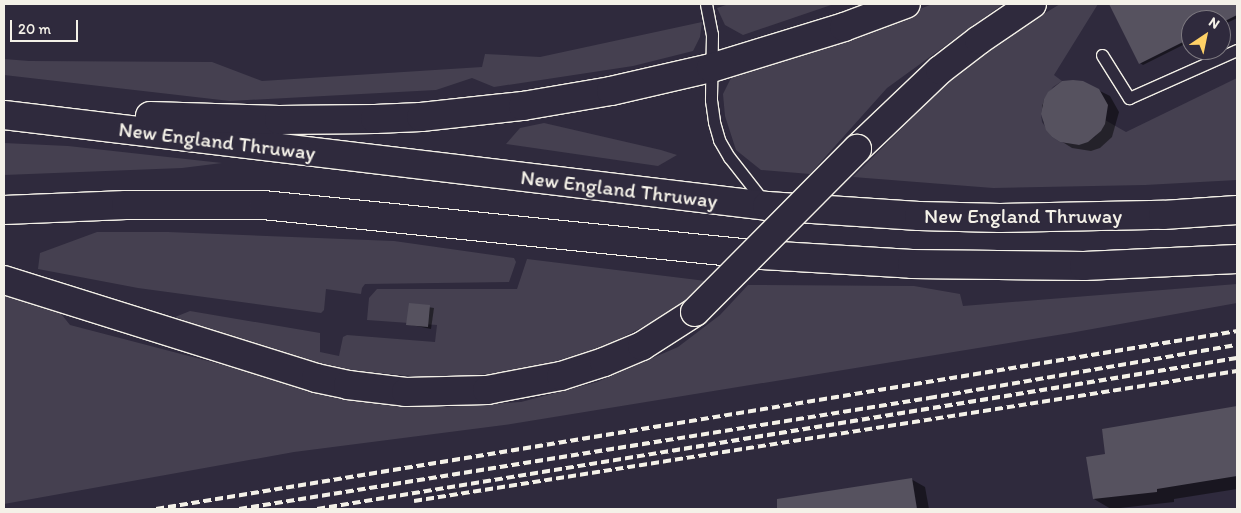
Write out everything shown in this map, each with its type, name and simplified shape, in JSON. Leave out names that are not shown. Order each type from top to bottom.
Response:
[{"type":"highway","points":[[4,111],[259,120],[421,117],[569,98],[711,68],[834,30],[906,4]]},
{"type":"highway","points":[[4,280],[316,378],[348,385],[406,392],[487,390],[568,374],[604,362],[642,346],[695,312],[857,149],[940,70],[979,40],[1032,4]]},
{"type":"highway","name":"New England Thruway","points":[[4,115],[767,206],[919,216],[1000,218],[1153,216],[1237,210]]},
{"type":"highway","points":[[4,210],[126,205],[263,204],[762,255],[912,264],[1084,266],[1237,259]]},
{"type":"lane","points":[[706,4],[712,34],[711,100],[719,140],[728,157],[767,206]]},
{"type":"lane","points":[[1102,55],[1129,98],[1237,50]]},
{"type":"shaded area","points":[[729,4],[834,4],[743,35],[725,25],[717,8]]},
{"type":"shaded area","points":[[932,4],[1003,4],[887,88],[810,174],[761,170],[736,150],[725,116],[723,94],[732,76],[848,39]]},
{"type":"shaded area","points":[[1060,4],[1098,4],[1054,75],[1062,81],[1053,87],[1044,99],[1041,114],[1042,122],[1052,137],[1060,142],[1079,145],[1095,137],[1105,120],[1126,132],[1237,78],[1237,180],[1145,185],[993,188],[853,177],[953,77],[1024,26]]},
{"type":"shaded area","points":[[702,22],[700,37],[693,51],[633,66],[494,87],[472,78],[436,90],[230,101],[4,75],[4,59],[29,61],[212,62],[262,81],[482,67],[485,54],[540,57]]},
{"type":"shaded area","points":[[544,123],[677,155],[658,166],[506,144],[520,128]]},
{"type":"shaded area","points":[[4,143],[68,146],[222,163],[182,168],[4,175]]},
{"type":"shaded area","points":[[97,232],[168,232],[394,241],[514,258],[516,262],[509,282],[365,284],[361,294],[326,289],[324,310],[321,313],[138,288],[38,269],[40,253]]},
{"type":"shaded area","points":[[527,259],[706,281],[685,301],[662,317],[602,348],[517,372],[433,378],[335,369],[263,350],[175,317],[190,311],[320,333],[320,352],[339,356],[343,337],[347,335],[435,342],[437,325],[367,320],[369,298],[377,289],[517,289]]},
{"type":"shaded area","points":[[1237,284],[1237,303],[1070,333],[511,424],[294,452],[4,504],[4,293],[54,305],[70,325],[362,401],[445,407],[521,402],[597,382],[678,347],[720,315],[748,285],[914,286],[960,294],[963,306]]},
{"type":"building","points":[[1109,4],[1237,4],[1237,15],[1231,18],[1231,10],[1181,10],[1181,43],[1139,64]]},
{"type":"building","points":[[1062,81],[1083,81],[1099,89],[1108,105],[1105,124],[1101,131],[1088,142],[1079,145],[1060,142],[1052,137],[1046,130],[1041,114],[1044,99],[1048,92]]},
{"type":"building","points":[[409,303],[430,305],[428,327],[406,325]]},
{"type":"building","points":[[1237,406],[1237,476],[1157,489],[1157,492],[1093,499],[1086,457],[1105,454],[1102,429]]},
{"type":"building","points":[[912,478],[917,509],[777,509],[777,499]]},
{"type":"railway","points":[[156,509],[1237,331]]},
{"type":"railway","points":[[239,509],[929,398],[1237,345]]},
{"type":"railway","points":[[317,509],[1237,358]]},
{"type":"railway","points":[[414,501],[1237,371]]}]
